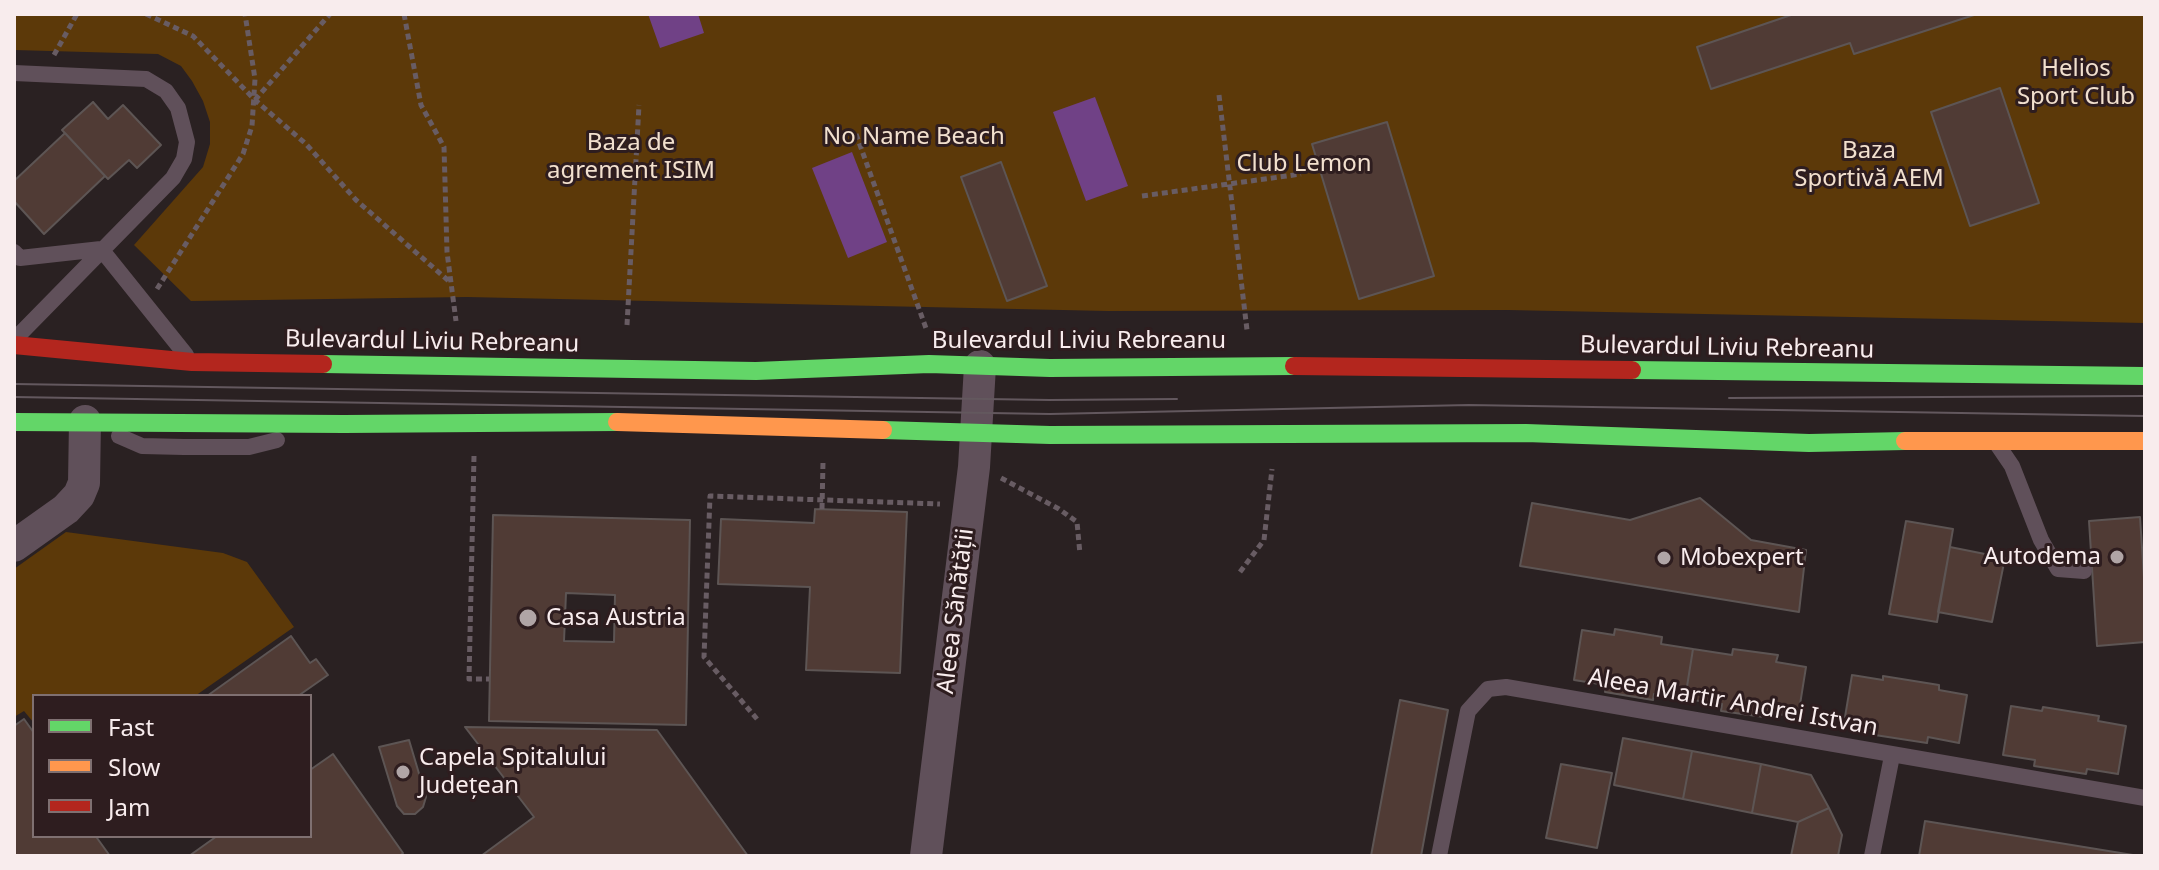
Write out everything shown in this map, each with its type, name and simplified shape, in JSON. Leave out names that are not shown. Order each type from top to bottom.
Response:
[{"type":"main road","name":"Bulevardul Liviu Rebreanu","points":[[14,343],[192,362],[756,371],[929,364],[1050,368],[1243,365],[2145,376]]},
{"type":"main road","points":[[14,422],[344,424],[598,421],[976,434],[1526,433],[1809,443],[1993,439],[2145,441]]},
{"type":"street","name":"Aleea Sănătății","points":[[926,856],[974,467],[980,366]]},
{"type":"street","points":[[14,546],[66,509],[79,495],[84,483],[85,421]]},
{"type":"lane","points":[[14,73],[136,77],[156,83],[178,108],[185,129],[184,159],[173,178],[101,249],[14,343]]},
{"type":"lane","points":[[14,252],[20,258],[101,249]]},
{"type":"lane","points":[[101,249],[192,362]]},
{"type":"lane","points":[[1993,439],[2012,466],[2041,540],[2058,569],[2084,571]]},
{"type":"lane","name":"Aleea Martir Andrei Istvan","points":[[1439,856],[1468,711],[1488,689],[1506,687],[2145,798]]},
{"type":"lane","points":[[1872,856],[1892,756]]},
{"type":"path","points":[[44,74],[77,14]]},
{"type":"path","points":[[146,14],[193,36],[255,100],[306,144],[356,200],[451,283]]},
{"type":"path","points":[[145,303],[165,281],[243,154],[252,126],[255,100],[255,79],[245,14]]},
{"type":"path","points":[[255,100],[330,14]]},
{"type":"path","points":[[404,14],[421,105],[444,147],[447,252],[456,321]]},
{"type":"path","points":[[1219,95],[1248,339]]},
{"type":"path","points":[[627,325],[639,105]]},
{"type":"path","points":[[856,134],[929,335]]},
{"type":"path","points":[[1142,196],[1301,174]]},
{"type":"path","points":[[474,451],[469,679],[489,679]]},
{"type":"path","points":[[822,509],[823,457]]},
{"type":"path","points":[[1240,572],[1264,540],[1272,464]]},
{"type":"path","points":[[1000,478],[1077,522],[1080,554]]},
{"type":"path","points":[[757,719],[704,657],[710,496],[941,504]]},
{"type":"green space","points":[[14,14],[2145,14],[2145,323],[1508,310],[1108,311],[467,297],[191,301],[134,245],[203,167],[210,144],[210,122],[192,81],[181,66],[158,54],[14,50]]},
{"type":"green space","points":[[66,532],[223,553],[247,562],[294,627],[198,694],[32,694],[32,721],[24,711],[14,717],[14,569]]},
{"type":"shaded area","points":[[648,14],[698,14],[704,33],[660,48]]},
{"type":"shaded area","points":[[1095,97],[1128,186],[1086,201],[1053,112]]},
{"type":"shaded area","points":[[852,152],[887,242],[848,258],[812,168]]},
{"type":"building","points":[[1794,14],[1974,15],[1854,54],[1850,43],[1711,89],[1697,47]]},
{"type":"building","points":[[2000,88],[2039,203],[1970,226],[1931,112]]},
{"type":"building","points":[[93,102],[108,119],[123,105],[161,145],[137,168],[129,160],[108,179],[62,130]]},
{"type":"building","points":[[1387,122],[1434,276],[1359,299],[1312,144]]},
{"type":"building","points":[[65,133],[105,176],[44,234],[14,201],[14,181]]},
{"type":"building","points":[[1001,162],[1047,286],[1007,301],[961,177]]},
{"type":"building","name":"Mobexpert","points":[[1700,498],[1751,540],[1806,550],[1799,612],[1520,566],[1532,503],[1630,520]]},
{"type":"building","points":[[815,509],[907,512],[900,673],[806,670],[810,587],[718,584],[721,519],[814,523]]},
{"type":"building","name":"Casa Austria","points":[[493,515],[690,520],[686,725],[489,721]],"holes":[[[566,593],[615,595],[614,642],[564,641]]]},
{"type":"building","name":"Autodema","points":[[2140,517],[2145,642],[2097,646],[2089,521]]},
{"type":"building","points":[[1906,521],[1953,529],[1937,622],[1889,614]]},
{"type":"building","points":[[1950,547],[2005,558],[1992,622],[1938,612]]},
{"type":"building","points":[[1615,629],[1662,637],[1661,644],[1693,649],[1685,699],[1654,694],[1653,700],[1605,692],[1606,685],[1574,680],[1582,630],[1614,635]]},
{"type":"building","points":[[291,636],[310,663],[316,659],[328,675],[301,694],[210,694]]},
{"type":"building","points":[[1693,649],[1732,655],[1733,649],[1778,655],[1776,662],[1806,667],[1798,717],[1771,713],[1771,718],[1721,711],[1722,704],[1685,699]]},
{"type":"building","points":[[1852,675],[1883,680],[1883,676],[1939,685],[1939,690],[1967,695],[1959,743],[1928,737],[1927,743],[1875,735],[1876,729],[1844,723]]},
{"type":"building","points":[[1400,700],[1448,710],[1421,856],[1371,856]]},
{"type":"building","points":[[2011,706],[2042,711],[2043,707],[2099,716],[2098,721],[2126,726],[2118,774],[2087,769],[2086,774],[2034,766],[2035,760],[2003,755]]},
{"type":"building","points":[[24,719],[32,730],[32,838],[97,838],[110,856],[14,856],[14,726]]},
{"type":"building","points":[[465,727],[657,730],[748,856],[481,856],[534,817]]},
{"type":"building","points":[[1623,738],[1692,751],[1683,799],[1614,785]]},
{"type":"building","name":"Capela Spitalului Județean","points":[[409,740],[426,797],[423,807],[415,814],[404,814],[397,806],[379,747]]},
{"type":"building","points":[[1692,751],[1761,764],[1752,813],[1683,799]]},
{"type":"building","points":[[333,754],[403,853],[400,856],[189,856],[214,838],[312,838],[312,769]]},
{"type":"building","points":[[1561,764],[1612,773],[1597,848],[1546,838]]},
{"type":"building","points":[[1761,764],[1811,775],[1829,808],[1798,822],[1752,813]]},
{"type":"building","points":[[1829,808],[1842,835],[1838,856],[1791,856],[1798,822]]},
{"type":"building","points":[[1925,821],[2139,856],[1919,856]]},
{"type":"tram line","points":[[14,384],[1050,400],[1177,399]]},
{"type":"tram line","points":[[1729,398],[2145,396]]},
{"type":"tram line","points":[[14,397],[1050,414],[1469,405],[2145,416]]},
{"type":"traffic: fast","points":[[323,364],[756,371],[929,364],[1050,368],[1294,366]]},
{"type":"traffic: fast","points":[[1632,370],[2145,376]]},
{"type":"traffic: fast","points":[[14,422],[617,422]]},
{"type":"traffic: fast","points":[[883,430],[1050,435],[1526,433],[1809,443],[1905,441]]},
{"type":"traffic: slow","points":[[617,422],[883,430]]},
{"type":"traffic: slow","points":[[1905,441],[2145,441]]},
{"type":"traffic: jam","points":[[14,345],[192,362],[323,364]]},
{"type":"traffic: jam","points":[[1294,366],[1632,370]]},
{"type":"place","name":"Autodema","points":[[2117,557]]},
{"type":"place","name":"Mobexpert","points":[[1664,558]]},
{"type":"place","name":"Casa Austria","points":[[528,618]]},
{"type":"place","name":"Capela Spitalului Județean","points":[[403,772]]},
{"type":"park label","name":"Helios Sport Club","points":[[2076,83]]},
{"type":"park label","name":"No Name Beach","points":[[914,137]]},
{"type":"park label","name":"Baza de agrement ISIM","points":[[631,157]]},
{"type":"park label","name":"Club Lemon","points":[[1304,164]]},
{"type":"park label","name":"Baza Sportivă AEM","points":[[1869,165]]}]
